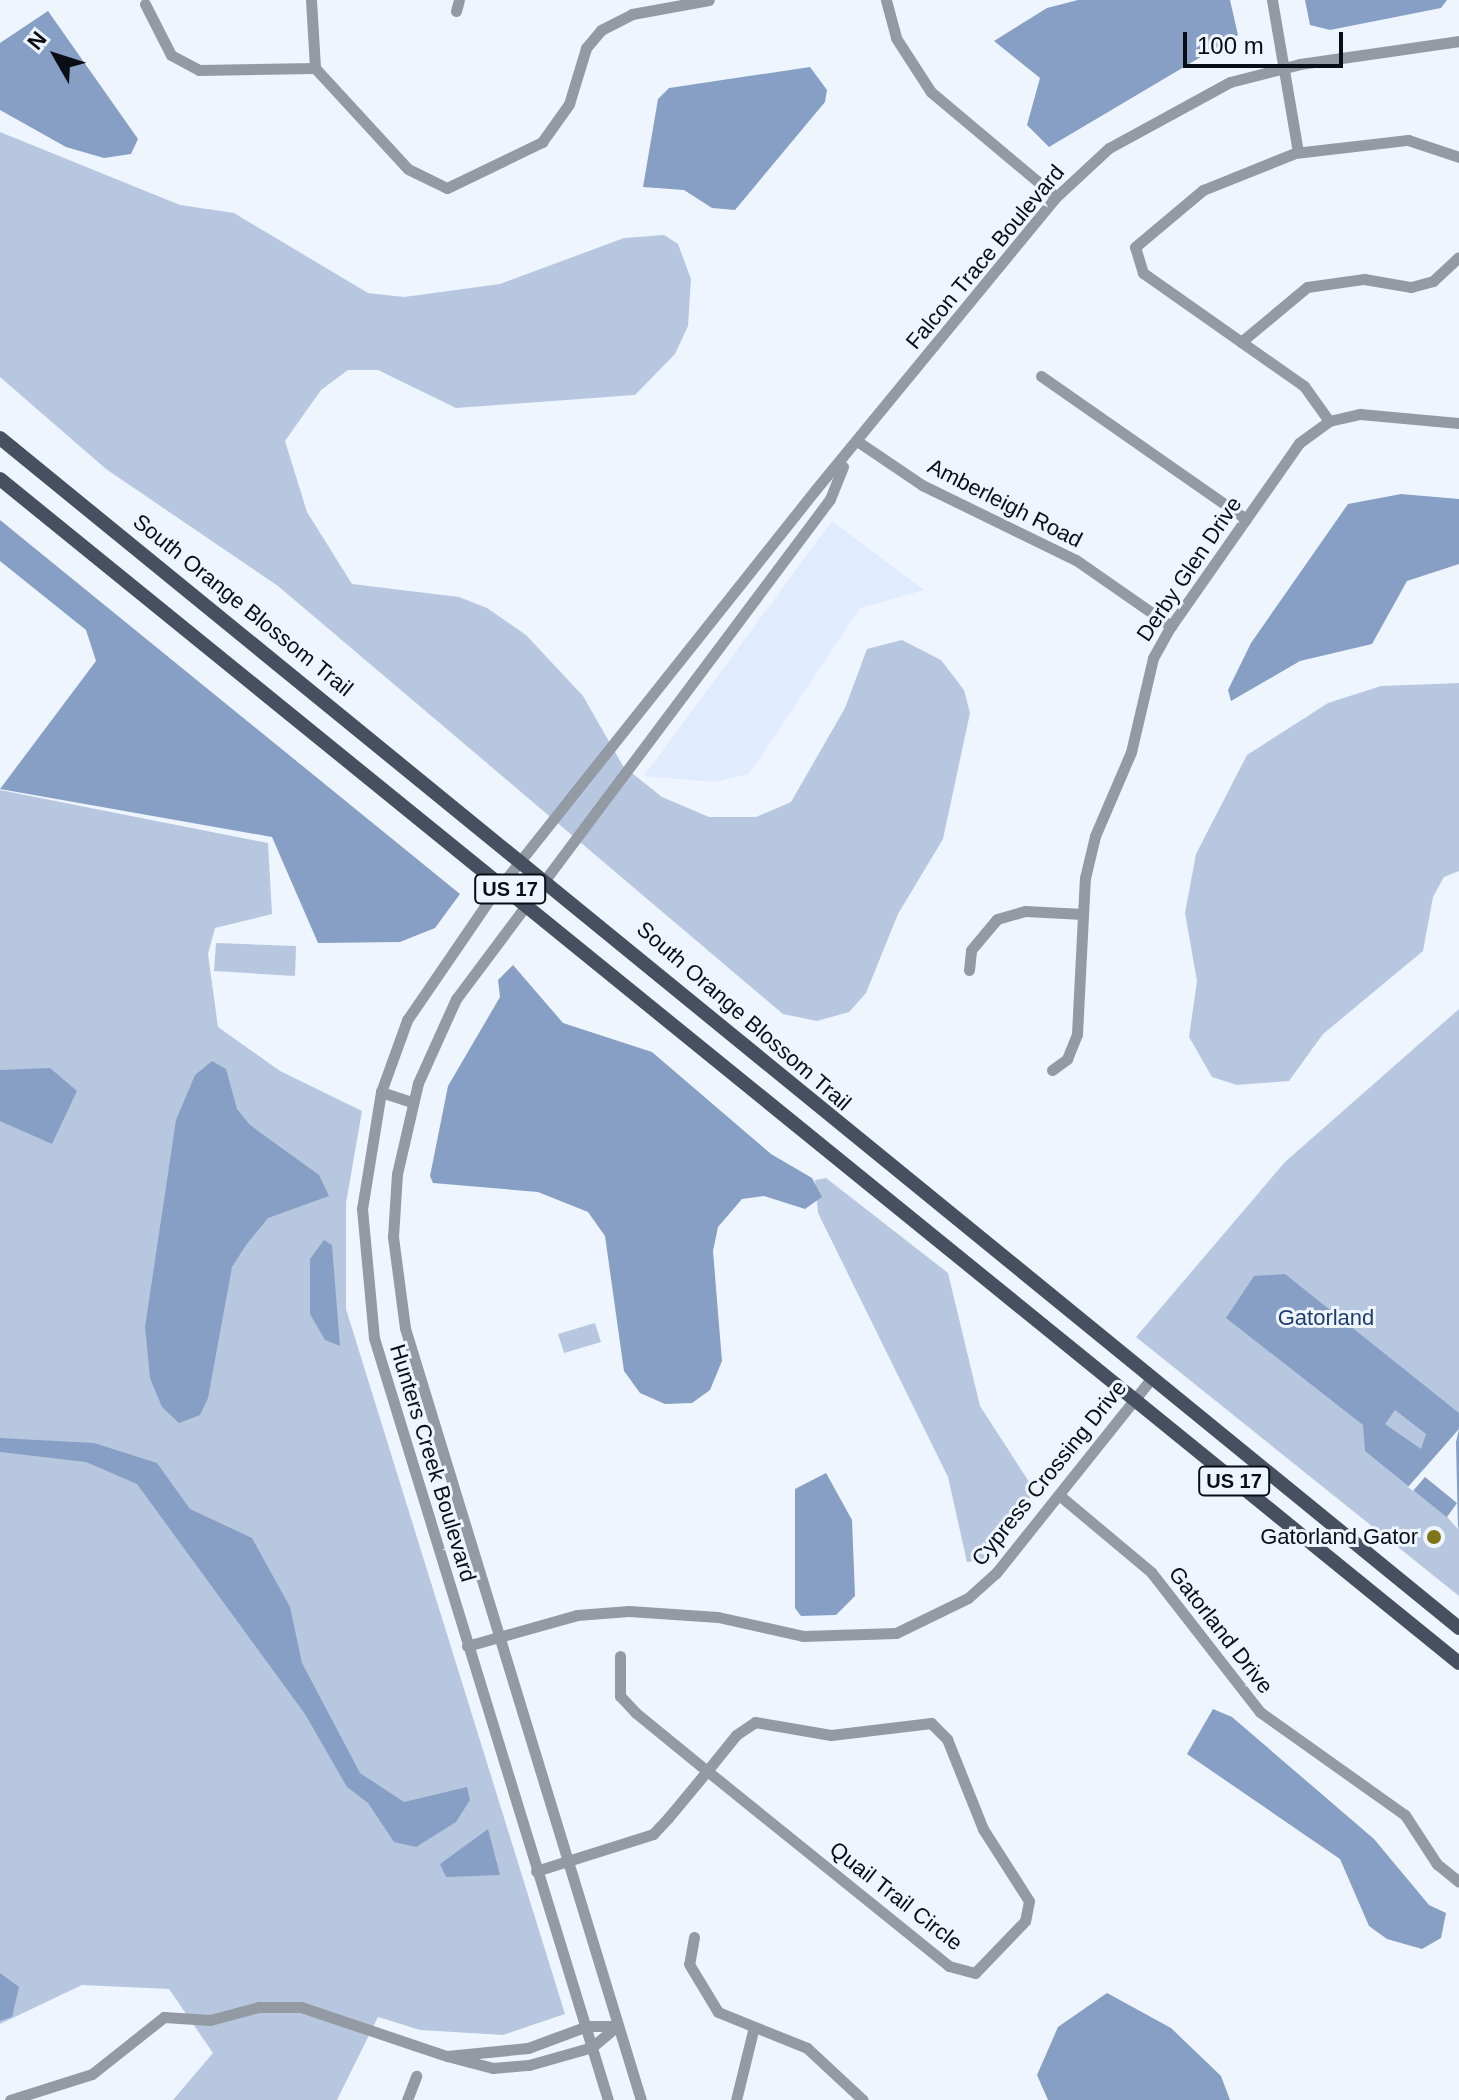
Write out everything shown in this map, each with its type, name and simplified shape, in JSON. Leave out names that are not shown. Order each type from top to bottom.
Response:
[{"type":"main road","name":"South Orange Blossom Trail","points":[[0,438],[549,879],[877,1160],[1459,1628]]},
{"type":"main road","name":"US 17","points":[[0,479],[528,904],[1134,1401],[1458,1659]]},
{"type":"street","points":[[311,0],[315,68],[408,169],[447,188],[542,142],[569,104],[586,48],[601,30],[632,14],[709,0]]},
{"type":"street","points":[[886,0],[896,38],[931,92],[1056,197]]},
{"type":"street","points":[[1272,0],[1280,68],[1298,152]]},
{"type":"street","points":[[145,4],[171,55],[199,70],[315,68]]},
{"type":"street","name":"Falcon Trace Boulevard","points":[[524,859],[1056,197],[1109,148],[1171,108],[1280,68],[1459,41]]},
{"type":"street","points":[[1329,421],[1304,386],[1143,273],[1135,247],[1203,190],[1298,152],[1408,140],[1459,157]]},
{"type":"street","points":[[1241,342],[1307,287],[1364,279],[1411,287],[1433,281],[1459,257]]},
{"type":"street","points":[[1041,376],[1246,519]]},
{"type":"street","name":"Derby Glen Drive","points":[[1052,1070],[1067,1059],[1077,1034],[1083,914],[1095,836],[1131,752],[1153,658],[1171,626],[1299,443],[1329,421],[1360,414],[1459,423]]},
{"type":"street","name":"Amberleigh Road","points":[[860,443],[920,489],[1050,546],[1171,626]]},
{"type":"street","name":"Falcon Trace Boulevard","points":[[549,879],[830,499],[845,462]]},
{"type":"street","name":"Hunters Creek Boulevard","points":[[524,859],[429,982],[381,1092],[362,1209],[374,1338],[608,2100]]},
{"type":"street","name":"Hunters Creek Boulevard","points":[[549,879],[456,999],[412,1102],[393,1237],[405,1328],[641,2100]]},
{"type":"street","points":[[969,970],[971,950],[997,919],[1025,911],[1083,914]]},
{"type":"street","points":[[381,1092],[412,1102]]},
{"type":"street","name":"Cypress Crossing Drive","points":[[467,1646],[577,1615],[629,1611],[718,1617],[803,1636],[896,1633],[968,1598],[1059,1495],[1150,1380]]},
{"type":"street","name":"Gatorland Drive","points":[[1059,1495],[1151,1572],[1260,1712],[1405,1815],[1437,1864],[1459,1882]]},
{"type":"street","points":[[620,1656],[620,1696],[707,1771]]},
{"type":"street","name":"Quail Trail Circle","points":[[536,1871],[653,1834],[707,1771],[755,1722],[831,1735],[931,1723],[947,1739],[983,1829],[1029,1901],[1025,1921],[975,1973],[949,1966],[707,1771]]},
{"type":"street","points":[[694,1937],[689,1964],[700,1993],[753,2031],[807,2048],[863,2100]]},
{"type":"street","points":[[10,2100],[92,2074],[164,2017],[210,2020],[259,2007],[301,2007],[350,2019],[447,2056],[493,2068],[592,2047],[617,2026]]},
{"type":"street","points":[[447,2056],[528,2048],[587,2026],[617,2026]]},
{"type":"street","points":[[736,2100],[753,2031]]},
{"type":"street","points":[[407,2100],[416,2076]]},
{"type":"shaded area","points":[[1078,0],[1230,0],[1238,35],[1049,147],[1027,125],[1040,78],[994,41],[1047,8]]},
{"type":"shaded area","points":[[1305,0],[1447,0],[1441,8],[1330,30],[1310,25]]},
{"type":"shaded area","points":[[48,11],[138,139],[131,154],[104,158],[66,147],[0,110],[0,43]]},
{"type":"shaded area","points":[[810,67],[827,90],[825,102],[735,210],[712,208],[684,190],[643,187],[658,99],[669,88]]},
{"type":"shaded area","points":[[1401,494],[1459,499],[1459,564],[1407,581],[1372,644],[1300,661],[1231,701],[1228,690],[1251,643],[1348,504]]},
{"type":"shaded area","points":[[0,520],[460,894],[435,928],[400,942],[318,943],[272,837],[0,789],[96,661],[86,630],[0,561]]},
{"type":"shaded area","points":[[832,521],[924,590],[860,608],[749,774],[714,782],[644,776]]},
{"type":"shaded area","points":[[513,965],[563,1023],[652,1052],[771,1154],[812,1178],[822,1197],[805,1209],[764,1196],[742,1199],[718,1227],[713,1251],[722,1361],[710,1390],[692,1403],[665,1404],[640,1393],[624,1371],[605,1236],[588,1212],[538,1192],[433,1183],[430,1176],[448,1086],[500,997],[498,980]]},
{"type":"shaded area","points":[[212,1061],[226,1069],[237,1109],[250,1125],[319,1175],[329,1196],[268,1218],[246,1245],[232,1267],[208,1398],[200,1415],[179,1423],[162,1407],[150,1378],[145,1327],[176,1120],[195,1075]]},
{"type":"shaded area","points":[[50,1068],[77,1091],[52,1144],[0,1121],[0,1070]]},
{"type":"shaded area","points":[[324,1240],[332,1245],[340,1346],[325,1340],[310,1314],[310,1259]]},
{"type":"shaded area","points":[[1285,1274],[1459,1413],[1459,1527],[1365,1451],[1363,1425],[1226,1318],[1254,1276]],"holes":[[[1395,1410],[1426,1434],[1421,1449],[1385,1424]]]},
{"type":"shaded area","points":[[0,1438],[94,1443],[157,1463],[190,1509],[252,1538],[290,1607],[302,1663],[360,1773],[404,1802],[467,1787],[470,1800],[456,1822],[416,1847],[394,1842],[368,1803],[347,1787],[305,1714],[137,1484],[86,1462],[0,1452]]},
{"type":"shaded area","points":[[826,1473],[852,1520],[855,1596],[836,1615],[801,1616],[795,1608],[795,1489]]},
{"type":"shaded area","points":[[1213,1709],[1232,1717],[1374,1839],[1429,1905],[1446,1913],[1441,1938],[1422,1949],[1387,1939],[1369,1926],[1340,1859],[1187,1754]]},
{"type":"shaded area","points":[[488,1829],[500,1875],[446,1877],[440,1864]]},
{"type":"shaded area","points":[[0,1973],[19,1987],[12,2017],[0,2021]]},
{"type":"shaded area","points":[[1107,1993],[1171,2028],[1221,2076],[1230,2100],[1048,2100],[1037,2075],[1058,2027]]},
{"type":"green space","points":[[0,132],[180,205],[234,213],[368,293],[404,297],[500,284],[624,238],[664,235],[678,244],[691,279],[688,326],[675,354],[635,395],[456,408],[378,370],[348,370],[321,390],[285,441],[307,512],[352,584],[459,597],[487,608],[526,635],[583,696],[623,766],[662,797],[709,817],[756,817],[791,802],[845,708],[867,649],[902,640],[941,660],[964,690],[970,713],[943,839],[898,914],[866,993],[849,1012],[817,1021],[783,1014],[278,586],[106,469],[0,377]]},
{"type":"green space","points":[[1459,683],[1459,871],[1444,877],[1433,897],[1423,951],[1323,1034],[1289,1081],[1237,1085],[1212,1077],[1189,1037],[1197,981],[1185,913],[1196,854],[1247,755],[1328,703],[1381,686]]},
{"type":"green space","points":[[0,790],[268,843],[272,914],[215,928],[208,954],[218,1027],[280,1071],[362,1111],[346,1203],[346,1309],[565,2014],[503,2035],[420,2030],[378,2017],[337,2100],[173,2100],[213,2053],[169,1989],[82,1985],[0,2024]]},
{"type":"green space","points":[[216,943],[296,946],[295,976],[214,971]]},
{"type":"green space","name":"Gatorland","points":[[1459,1009],[1459,1596],[1136,1337],[1285,1162]]},
{"type":"green space","points":[[826,1178],[948,1273],[980,1406],[1035,1491],[983,1560],[967,1562],[948,1477],[818,1213],[815,1180]]},
{"type":"green space","points":[[595,1323],[601,1342],[564,1353],[558,1334]]},
{"type":"pier","points":[[1459,1429],[1456,1442],[1458,1529],[1447,1517],[1457,1503],[1425,1477],[1413,1491],[1408,1487]]},
{"type":"place","name":"Gatorland Gator","points":[[1434,1537]]}]
